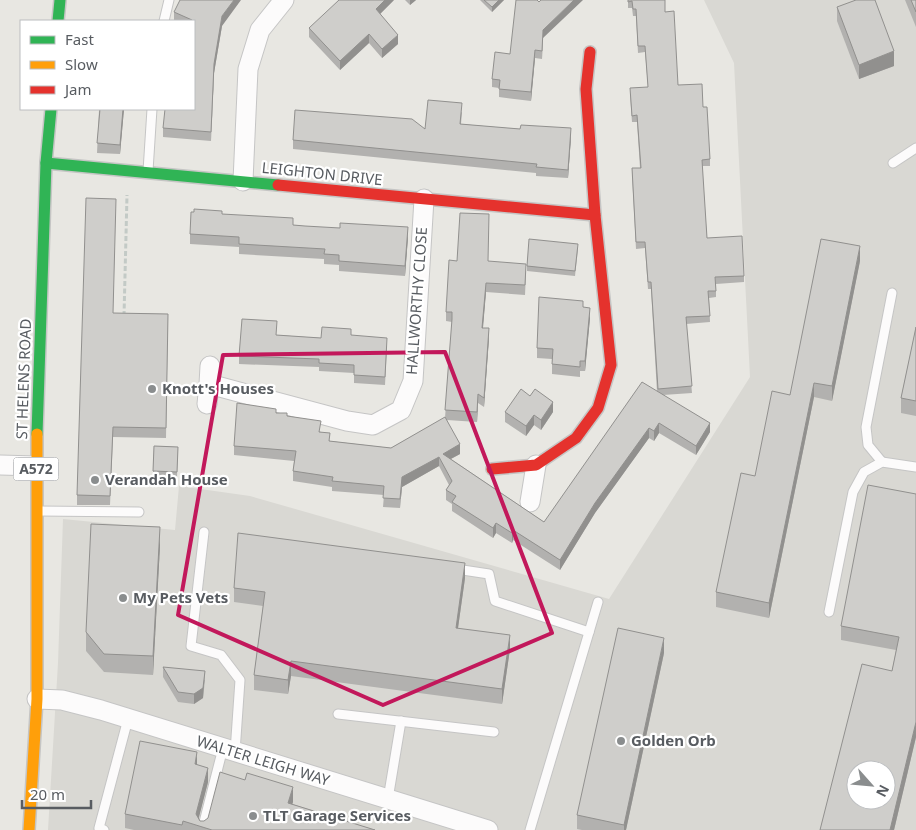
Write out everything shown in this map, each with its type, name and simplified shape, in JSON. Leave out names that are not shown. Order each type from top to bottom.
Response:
[{"type":"street","points":[[58,20],[60,0]]},
{"type":"street","points":[[243,181],[248,69],[260,30],[284,0]]},
{"type":"street","points":[[492,469],[536,465],[576,438],[598,408],[611,366],[595,215],[586,90],[590,52]]},
{"type":"street","name":"ST HELENS ROAD","points":[[29,830],[37,699],[36,466],[46,163],[50,110]]},
{"type":"street","name":"LEIGHTON DRIVE","points":[[46,163],[595,215]]},
{"type":"street","name":"HALLWORTHY CLOSE","points":[[207,404],[209,375],[347,421],[373,425],[401,410],[413,381],[424,199]]},
{"type":"street","points":[[0,465],[36,466]]},
{"type":"street","points":[[530,502],[536,465]]},
{"type":"street","name":"WALTER LEIGH WAY","points":[[37,699],[62,700],[128,718],[488,830]]},
{"type":"lane","points":[[164,20],[169,0]]},
{"type":"lane","points":[[148,172],[152,110]]},
{"type":"lane","points":[[893,163],[916,148]]},
{"type":"lane","points":[[882,462],[868,445],[866,427],[892,293]]},
{"type":"lane","points":[[829,612],[853,492],[864,472],[882,462],[916,467]]},
{"type":"lane","points":[[36,511],[139,512]]},
{"type":"lane","points":[[202,830],[229,750],[240,680],[220,656],[191,646],[204,532]]},
{"type":"lane","points":[[450,569],[489,574],[494,601],[589,632]]},
{"type":"lane","points":[[530,830],[598,602]]},
{"type":"lane","points":[[338,714],[494,732]]},
{"type":"lane","points":[[104,830],[100,828],[104,808],[128,718]]},
{"type":"lane","points":[[388,799],[401,721]]},
{"type":"path","points":[[104,168],[117,186],[127,192],[124,322]]},
{"type":"highlighted area","points":[[445,352],[552,633],[383,705],[178,615],[223,355]]},
{"type":"shaded area","points":[[704,0],[916,0],[916,830],[48,830],[58,663],[63,519],[175,530],[179,486],[250,496],[609,599],[750,377],[734,63]]},
{"type":"building","points":[[180,0],[234,0],[222,16],[214,64],[211,132],[163,128],[165,110],[195,110],[195,20],[174,12]]},
{"type":"building","points":[[339,0],[385,0],[376,9],[398,35],[382,49],[369,34],[340,61],[309,28]]},
{"type":"building","points":[[484,0],[499,0],[492,7]]},
{"type":"building","points":[[516,0],[537,0],[539,2],[541,0],[574,0],[543,30],[542,51],[535,50],[531,92],[499,89],[500,80],[492,79],[495,52],[510,54]]},
{"type":"building","points":[[628,0],[665,0],[665,12],[674,11],[678,85],[702,84],[703,107],[707,107],[710,159],[702,160],[707,238],[742,236],[744,276],[715,277],[716,291],[708,291],[710,316],[686,317],[692,386],[658,389],[651,282],[648,282],[645,242],[636,242],[632,168],[641,168],[637,115],[632,116],[630,88],[648,87],[645,46],[638,46],[636,9],[633,9],[632,1],[628,2]]},
{"type":"building","points":[[856,0],[875,0],[894,51],[859,65],[837,7]]},
{"type":"building","points":[[911,0],[916,0],[916,12]]},
{"type":"building","points":[[428,100],[462,103],[460,124],[520,129],[521,125],[571,128],[568,170],[536,167],[537,164],[293,140],[295,110],[412,119],[425,129]]},
{"type":"building","points":[[100,110],[123,110],[120,145],[97,143]]},
{"type":"building","points":[[86,198],[116,199],[113,313],[168,314],[166,428],[113,427],[110,496],[77,495]]},
{"type":"building","points":[[194,209],[222,211],[222,214],[293,218],[293,225],[340,228],[340,223],[408,227],[405,266],[339,261],[339,255],[324,254],[325,249],[239,244],[239,237],[190,234],[191,212],[194,212]]},
{"type":"building","points":[[460,213],[489,214],[488,261],[526,264],[525,285],[486,283],[482,328],[489,328],[484,398],[478,394],[477,412],[445,410],[452,319],[452,312],[446,312],[449,260],[457,261]]},
{"type":"building","points":[[529,239],[578,244],[575,271],[527,266]]},
{"type":"building","points":[[821,239],[860,246],[832,386],[814,383],[769,603],[716,592],[741,473],[755,476],[772,391],[790,395]]},
{"type":"building","points":[[539,297],[583,301],[583,307],[590,308],[585,361],[580,361],[580,367],[552,364],[553,349],[537,348]]},
{"type":"building","points":[[242,319],[277,321],[276,335],[321,338],[322,327],[351,329],[351,335],[387,338],[385,377],[354,375],[354,365],[319,363],[319,359],[239,356]]},
{"type":"building","points":[[916,327],[916,401],[901,398]]},
{"type":"building","points":[[642,382],[710,423],[696,446],[659,423],[654,431],[649,428],[595,503],[560,560],[513,530],[512,533],[496,523],[493,528],[452,502],[456,496],[446,490],[452,481],[439,457],[402,477],[400,499],[383,498],[384,486],[332,481],[333,477],[293,471],[296,451],[234,446],[237,403],[276,409],[276,413],[287,413],[287,416],[321,421],[319,432],[330,433],[329,441],[391,448],[445,417],[460,444],[443,454],[544,522]]},
{"type":"building","points":[[521,389],[530,396],[535,389],[553,402],[541,420],[534,415],[526,426],[505,412]]},
{"type":"building","points":[[154,446],[178,447],[177,472],[153,471]]},
{"type":"building","points":[[868,485],[916,494],[916,722],[896,805],[896,760],[846,760],[846,810],[895,810],[890,830],[820,830],[862,664],[892,671],[899,637],[841,626]]},
{"type":"building","name":"My Pets Vets","points":[[91,524],[160,527],[153,656],[104,654],[86,632]]},
{"type":"building","points":[[238,533],[465,563],[456,628],[510,635],[502,689],[291,661],[288,680],[254,675],[265,592],[234,588]]},
{"type":"building","name":"Golden Orb","points":[[618,628],[664,638],[624,825],[577,815]]},
{"type":"building","points":[[163,667],[205,671],[203,688],[194,694],[178,692]]},
{"type":"building","points":[[140,741],[197,752],[195,764],[208,768],[196,814],[200,821],[208,818],[220,772],[245,780],[247,773],[293,787],[288,803],[375,830],[212,830],[183,821],[182,825],[125,814]]},
{"type":"traffic: fast","points":[[58,20],[60,0]]},
{"type":"traffic: fast","points":[[37,434],[46,163],[51,110]]},
{"type":"traffic: fast","points":[[46,163],[278,185]]},
{"type":"traffic: slow","points":[[29,830],[37,699],[37,434]]},
{"type":"traffic: jam","points":[[492,469],[536,465],[576,438],[598,408],[611,365],[595,215],[586,89],[590,52]]},
{"type":"traffic: jam","points":[[278,185],[595,215]]},
{"type":"place","name":"Knott's Houses","points":[[152,389]]},
{"type":"place","name":"Verandah House","points":[[95,480]]},
{"type":"place","name":"My Pets Vets","points":[[123,598]]},
{"type":"place","name":"Golden Orb","points":[[621,741]]},
{"type":"place","name":"TLT Garage Services","points":[[253,816]]}]
